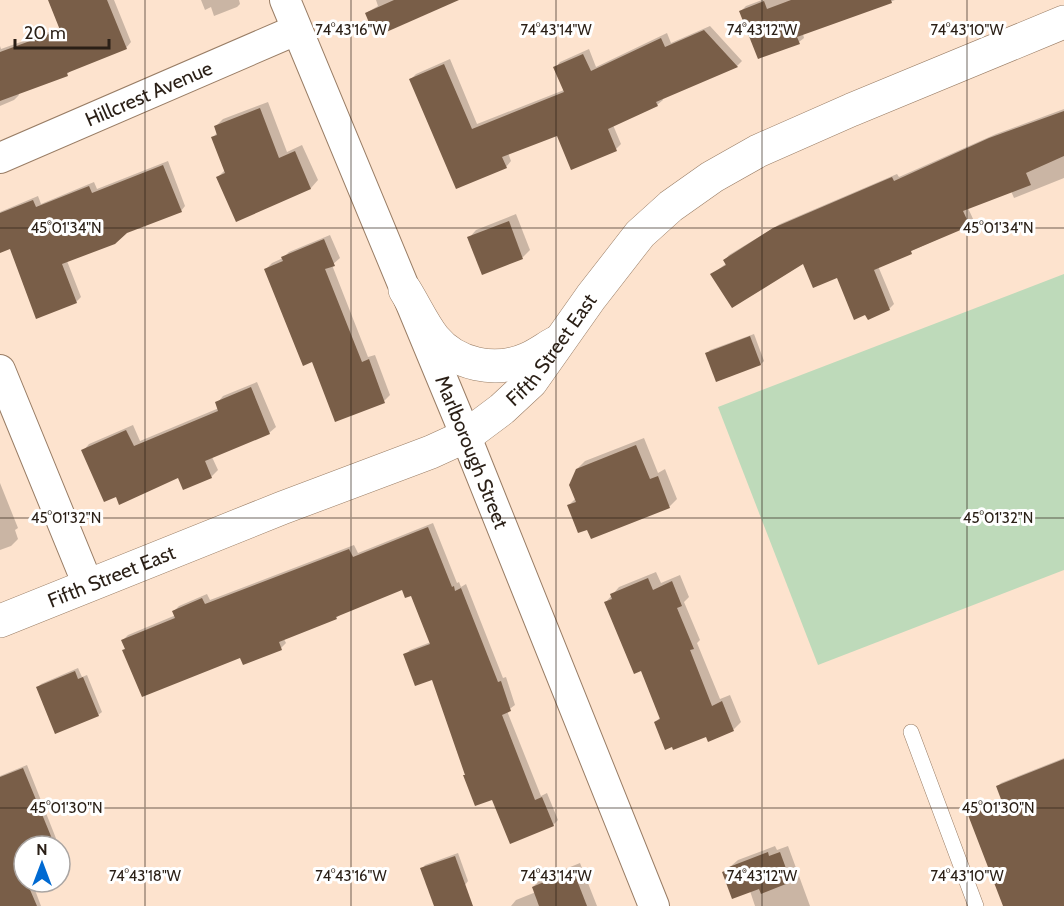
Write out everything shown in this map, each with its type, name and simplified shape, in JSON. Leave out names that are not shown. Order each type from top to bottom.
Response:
[{"type":"street","name":"Marlborough Street","points":[[285,0],[466,436],[654,906]]},
{"type":"street","name":"Fifth Street East","points":[[0,621],[271,512],[431,452],[466,436],[502,409],[531,382],[559,340],[640,234],[671,206],[711,177],[758,151],[851,110],[1064,22]]},
{"type":"street","name":"Hillcrest Avenue","points":[[0,158],[296,30]]},
{"type":"street","points":[[405,290],[434,338],[459,360],[486,365],[513,363],[526,360],[559,340]]},
{"type":"street","points":[[0,370],[88,585]]},
{"type":"lane","points":[[911,732],[975,906]]},
{"type":"green space","points":[[1064,274],[1064,570],[818,665],[718,407]]},
{"type":"building","points":[[48,0],[107,0],[127,49],[67,73],[68,76],[0,101],[0,52],[60,30]]},
{"type":"building","points":[[394,0],[459,0],[375,37],[365,13]]},
{"type":"building","points":[[791,0],[891,0],[892,3],[797,37],[800,44],[758,59],[739,11],[764,1],[767,9]]},
{"type":"building","points":[[704,30],[738,67],[656,102],[658,106],[608,129],[617,151],[571,170],[557,136],[502,157],[507,168],[456,189],[409,79],[444,64],[472,129],[564,92],[553,67],[583,54],[591,71],[661,38],[665,47]]},
{"type":"building","points":[[260,108],[279,158],[295,151],[311,189],[236,222],[216,177],[225,173],[211,137],[217,135],[214,126]]},
{"type":"building","points":[[1064,111],[1064,156],[1026,173],[1031,185],[963,211],[970,226],[911,251],[912,254],[874,270],[890,310],[868,320],[865,315],[854,320],[837,278],[813,288],[803,264],[732,308],[710,274],[726,265],[723,260],[773,228],[892,177],[894,181],[989,138]]},
{"type":"building","points":[[163,165],[182,212],[127,233],[115,244],[62,264],[77,303],[36,319],[10,249],[0,253],[0,213],[33,200],[36,207],[89,186],[92,193]]},
{"type":"building","points":[[509,221],[523,259],[482,275],[467,237]]},
{"type":"building","points":[[324,239],[335,266],[325,269],[362,362],[369,359],[385,403],[335,422],[312,362],[303,366],[264,269],[283,261],[281,257]]},
{"type":"building","points":[[750,336],[761,365],[716,382],[705,353]]},
{"type":"building","points":[[251,387],[270,434],[205,461],[212,478],[183,490],[178,478],[119,505],[116,497],[104,502],[81,450],[126,430],[134,446],[218,411],[215,402]]},
{"type":"building","points":[[636,445],[650,479],[658,476],[670,508],[591,539],[587,530],[578,533],[567,505],[576,502],[569,485],[576,469]]},
{"type":"building","points":[[428,527],[452,587],[454,586],[455,591],[461,588],[498,682],[501,681],[511,711],[502,715],[535,800],[542,797],[554,826],[510,844],[492,800],[475,806],[432,680],[415,686],[403,654],[430,644],[411,596],[405,598],[402,590],[279,642],[282,650],[243,665],[240,658],[142,697],[122,650],[125,649],[121,640],[175,618],[172,611],[202,598],[205,604],[349,549],[353,557]]},
{"type":"building","points":[[648,578],[653,590],[672,581],[682,606],[677,608],[694,649],[690,650],[712,706],[722,701],[734,731],[708,742],[706,737],[673,750],[672,747],[665,750],[654,722],[660,719],[641,671],[634,674],[604,602],[612,599],[610,594]]},
{"type":"building","points":[[75,671],[78,679],[83,677],[99,716],[55,734],[36,687]]},
{"type":"building","points":[[1064,759],[1064,906],[1003,906],[968,815],[1002,802],[996,786]]},
{"type":"building","points":[[23,768],[50,834],[12,834],[12,894],[32,894],[37,906],[0,906],[0,777]]},
{"type":"building","points":[[768,852],[769,856],[780,852],[791,882],[761,894],[759,889],[732,899],[722,872]]},
{"type":"building","points":[[455,856],[473,906],[434,906],[420,868]]},
{"type":"building","points":[[573,870],[587,906],[539,906],[532,887]]}]
